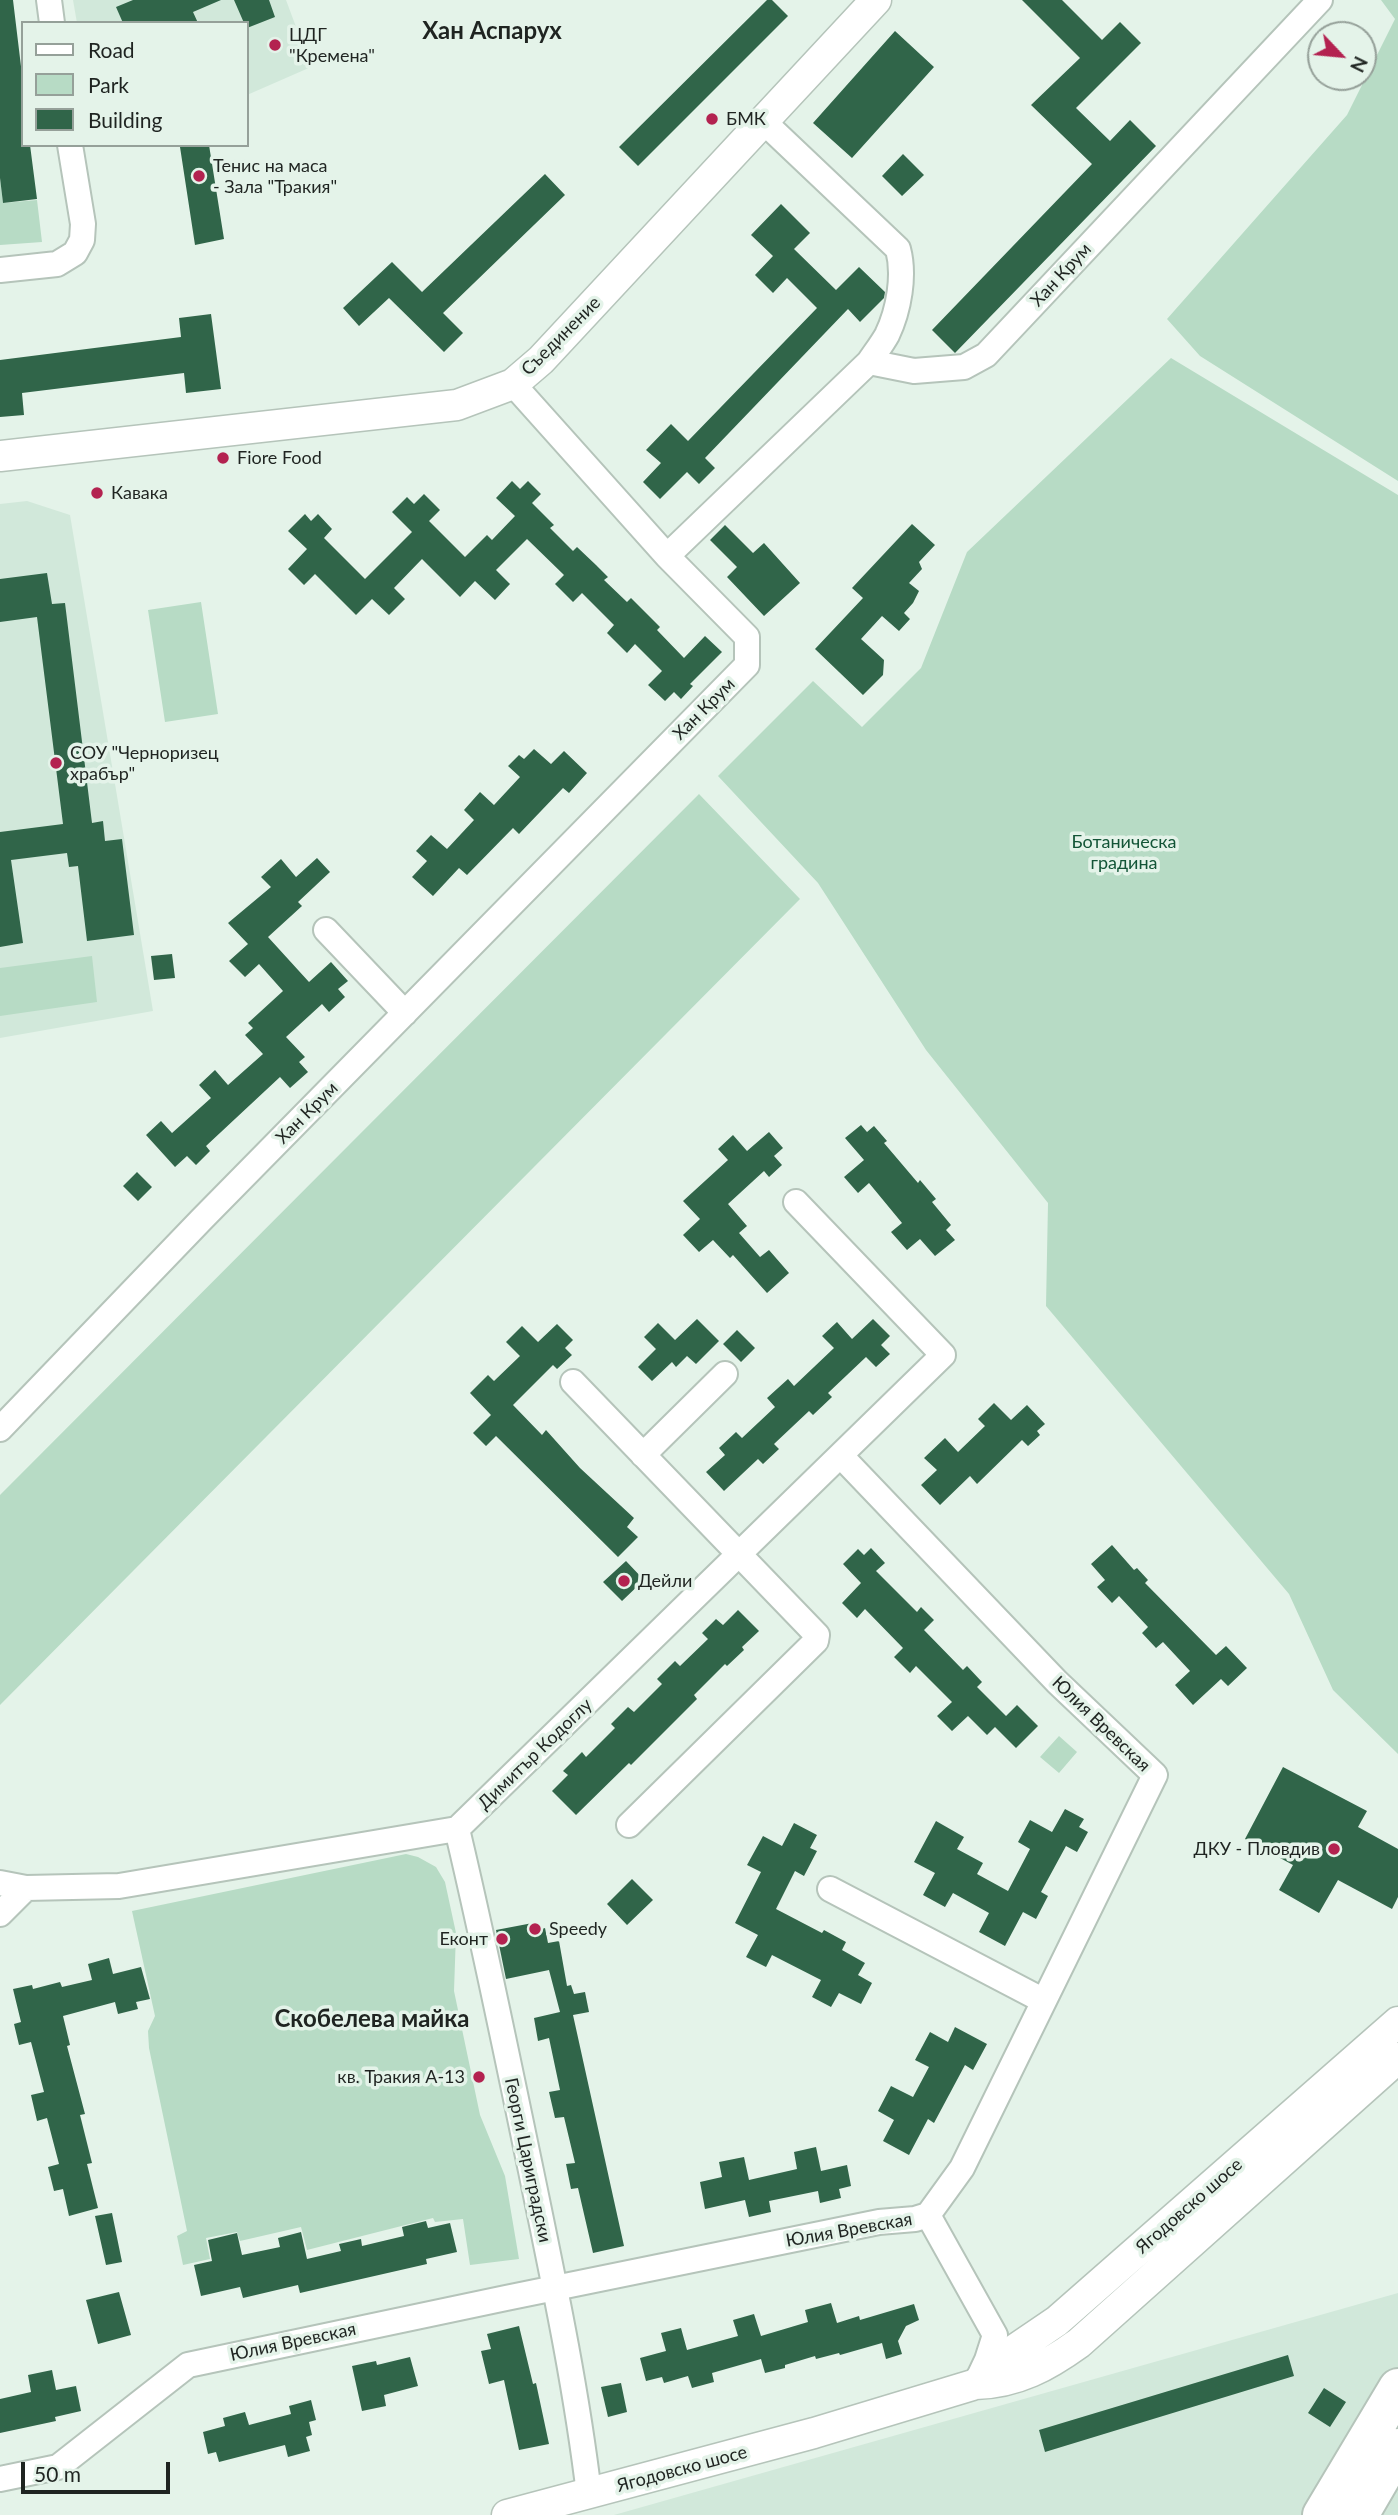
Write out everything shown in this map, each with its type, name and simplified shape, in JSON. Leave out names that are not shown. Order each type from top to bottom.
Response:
[{"type":"main road","points":[[1322,2515],[1398,2388]]},
{"type":"main road","points":[[1359,2515],[1398,2448]]},
{"type":"main road","points":[[1388,2515],[1398,2498]]},
{"type":"street","points":[[49,0],[52,21]]},
{"type":"street","name":"Съединение","points":[[0,456],[457,405],[513,384],[541,360],[876,0]]},
{"type":"street","name":"Хан Крум","points":[[869,362],[914,371],[964,367],[986,355],[1320,0]]},
{"type":"street","points":[[667,556],[869,362],[887,335],[895,313],[902,266],[898,249],[763,121]]},
{"type":"street","points":[[0,270],[57,264],[75,253],[82,240],[83,223],[70,147]]},
{"type":"street","name":"Хан Крум","points":[[0,1429],[202,1219],[747,665],[747,637],[667,556],[513,384]]},
{"type":"street","points":[[326,930],[405,1013]]},
{"type":"street","name":"Димитър Кодоглу","points":[[457,1829],[943,1355],[796,1202]]},
{"type":"street","points":[[643,1455],[725,1374]]},
{"type":"street","points":[[573,1382],[817,1635],[816,1641],[629,1825]]},
{"type":"street","name":"Юлия Вревская","points":[[0,2479],[58,2466],[188,2365],[879,2222],[928,2215],[962,2168],[1155,1775],[1057,1682],[841,1456]]},
{"type":"street","points":[[0,1883],[26,1888],[119,1886],[457,1829]]},
{"type":"street","name":"Георги Цариградски","points":[[457,1829],[478,1915],[555,2289],[580,2416],[590,2494]]},
{"type":"street","points":[[0,1914],[26,1888]]},
{"type":"street","points":[[830,1888],[1044,2001]]},
{"type":"street","name":"Ягодовско шосе","points":[[976,2384],[1004,2357],[1057,2321],[1398,2022]]},
{"type":"street","name":"Ягодовско шосе","points":[[507,2515],[814,2433],[976,2384],[1001,2383],[1050,2362],[1079,2343],[1398,2058]]},
{"type":"street","points":[[928,2215],[995,2335],[988,2360],[976,2384]]},
{"type":"shaded area","name":"ЦДГ \"Кремена\"","points":[[73,0],[286,0],[311,67],[248,95],[248,21],[77,21]]},
{"type":"shaded area","name":"СОУ \"Черноризец храбър\"","points":[[27,501],[70,515],[153,1011],[0,1038],[0,504]]},
{"type":"shaded area","points":[[1398,2293],[1398,2515],[614,2515]]},
{"type":"green space","points":[[1381,0],[1398,0],[1398,481],[1200,356],[1167,319],[1347,115],[1359,91],[1377,91],[1377,55],[1395,19]]},
{"type":"green space","points":[[0,178],[3,203],[37,200],[42,242],[0,245]]},
{"type":"green space","name":"Ботаническа градина","points":[[1171,358],[1398,495],[1398,1754],[1333,1690],[1289,1594],[1046,1306],[1048,1203],[926,1050],[818,883],[718,776],[813,681],[862,727],[921,668],[967,552]]},
{"type":"green space","points":[[201,602],[218,714],[165,722],[148,610]]},
{"type":"green space","points":[[699,794],[800,899],[0,1705],[0,1495]]},
{"type":"green space","points":[[92,956],[97,1002],[0,1016],[0,968]]},
{"type":"green space","points":[[1059,1736],[1077,1752],[1059,1773],[1040,1757]]},
{"type":"green space","points":[[406,1854],[436,1867],[445,1882],[456,1933],[454,1991],[480,2115],[505,2176],[519,2259],[470,2265],[463,2219],[435,2222],[433,2218],[307,2250],[301,2227],[240,2241],[237,2232],[206,2238],[210,2259],[183,2265],[177,2236],[187,2231],[149,2048],[148,2031],[155,2016],[132,1911]]},
{"type":"building","points":[[0,0],[13,0],[21,66],[21,147],[30,147],[37,199],[3,203],[0,178]]},
{"type":"building","points":[[133,0],[221,0],[193,12],[197,21],[122,21],[116,7]]},
{"type":"building","points":[[234,0],[269,0],[275,17],[248,28],[248,21],[243,21]]},
{"type":"building","points":[[767,0],[772,0],[788,16],[638,166],[619,147]]},
{"type":"building","points":[[1022,0],[1062,0],[1102,40],[1120,22],[1141,43],[1076,108],[1110,141],[1130,120],[1156,146],[955,353],[932,330],[1092,164],[1031,105],[1080,58]]},
{"type":"building","points":[[895,31],[934,67],[852,158],[813,123]]},
{"type":"building","name":"Тенис на маса - Зала \"Тракия\"","points":[[180,147],[209,147],[224,239],[195,245]]},
{"type":"building","points":[[903,154],[924,175],[902,196],[882,176]]},
{"type":"building","points":[[545,174],[565,195],[443,313],[463,333],[444,352],[389,298],[359,326],[343,308],[392,262],[422,292]]},
{"type":"building","points":[[781,204],[810,233],[794,249],[836,290],[859,267],[885,292],[884,298],[860,322],[848,309],[705,458],[715,468],[699,484],[687,472],[660,499],[643,482],[661,463],[646,450],[671,424],[688,441],[817,308],[787,278],[773,293],[755,275],[773,256],[751,235]]},
{"type":"building","points":[[211,314],[221,389],[186,393],[184,373],[22,393],[24,415],[0,417],[0,360],[181,337],[179,318]]},
{"type":"building","points":[[512,481],[520,489],[528,481],[541,494],[532,503],[554,525],[550,528],[573,551],[577,547],[596,565],[608,577],[604,580],[627,602],[631,598],[660,627],[657,630],[684,658],[705,636],[722,652],[690,684],[693,686],[681,699],[674,692],[665,701],[648,685],[662,671],[635,644],[627,653],[607,633],[614,625],[582,593],[573,602],[555,584],[564,575],[527,539],[496,570],[510,584],[495,600],[475,581],[460,597],[422,559],[394,588],[405,599],[389,615],[372,599],[356,615],[315,574],[304,585],[288,569],[307,549],[288,531],[305,514],[311,521],[318,514],[332,529],[324,538],[365,579],[412,532],[392,512],[407,497],[414,504],[424,494],[440,510],[429,521],[465,557],[487,535],[492,540],[515,516],[496,498]]},
{"type":"building","points":[[912,524],[935,545],[919,562],[922,569],[909,583],[919,591],[904,613],[910,619],[899,631],[882,616],[861,639],[884,660],[883,675],[863,695],[815,649],[863,598],[852,588]]},
{"type":"building","points":[[725,525],[753,553],[764,543],[800,583],[764,616],[727,577],[737,567],[710,540]]},
{"type":"building","points":[[47,573],[52,604],[65,603],[92,823],[103,821],[105,841],[122,839],[134,935],[87,941],[78,866],[69,867],[67,853],[11,860],[23,943],[0,947],[0,832],[63,824],[37,617],[0,622],[0,579]]},
{"type":"building","points":[[534,749],[551,764],[564,751],[587,773],[569,793],[563,788],[519,834],[513,828],[467,875],[459,868],[433,896],[412,877],[427,861],[416,851],[431,835],[447,849],[474,820],[464,810],[480,792],[494,805],[520,777],[508,766],[519,755],[524,759]]},
{"type":"building","points":[[317,858],[330,872],[298,902],[302,906],[268,937],[309,982],[331,962],[348,981],[338,989],[345,997],[329,1012],[322,1004],[286,1037],[305,1057],[299,1062],[308,1072],[290,1088],[280,1077],[206,1146],[210,1151],[196,1165],[187,1156],[175,1167],[146,1135],[161,1121],[172,1133],[211,1098],[199,1085],[215,1070],[228,1085],[263,1054],[245,1035],[253,1028],[248,1023],[283,991],[259,964],[245,977],[229,961],[248,944],[228,923],[271,887],[261,877],[281,859],[296,877]]},
{"type":"building","points":[[172,954],[175,978],[154,980],[151,956]]},
{"type":"building","points":[[861,1125],[867,1132],[874,1126],[887,1141],[884,1143],[918,1183],[920,1180],[936,1199],[932,1202],[951,1225],[946,1230],[955,1240],[935,1256],[920,1239],[907,1250],[891,1232],[902,1223],[869,1183],[858,1193],[844,1177],[864,1160],[845,1138]]},
{"type":"building","points":[[769,1132],[783,1148],[774,1156],[782,1165],[769,1177],[764,1171],[728,1204],[747,1226],[739,1233],[760,1257],[769,1250],[789,1273],[767,1293],[733,1255],[730,1258],[713,1240],[699,1252],[683,1235],[700,1219],[683,1201],[728,1160],[718,1149],[733,1135],[747,1151]]},
{"type":"building","points":[[137,1172],[152,1187],[138,1201],[123,1186]]},
{"type":"building","points":[[697,1319],[719,1341],[696,1364],[687,1356],[676,1367],[672,1362],[652,1381],[638,1367],[656,1349],[644,1337],[658,1323],[675,1340]]},
{"type":"building","points":[[873,1319],[890,1336],[881,1345],[890,1354],[876,1367],[866,1357],[828,1393],[832,1397],[813,1415],[809,1411],[774,1444],[779,1449],[763,1464],[758,1459],[724,1491],[706,1472],[725,1455],[719,1448],[736,1432],[742,1438],[775,1407],[767,1398],[788,1379],[794,1386],[834,1348],[822,1336],[837,1322],[852,1339]]},
{"type":"building","points":[[557,1324],[573,1340],[565,1348],[572,1355],[557,1369],[553,1365],[513,1405],[542,1435],[546,1430],[580,1468],[634,1518],[627,1527],[638,1537],[618,1557],[496,1436],[486,1446],[473,1433],[491,1415],[470,1393],[488,1375],[494,1381],[520,1356],[506,1342],[522,1326],[538,1342]]},
{"type":"building","points":[[737,1330],[755,1348],[741,1362],[723,1344]]},
{"type":"building","points":[[994,1403],[1011,1420],[1027,1405],[1045,1424],[1037,1431],[1040,1435],[1028,1446],[1022,1440],[977,1484],[970,1476],[940,1505],[921,1485],[937,1470],[924,1458],[945,1438],[958,1452],[985,1426],[978,1419]]},
{"type":"building","points":[[1112,1545],[1134,1570],[1137,1568],[1148,1580],[1145,1583],[1216,1655],[1226,1646],[1247,1668],[1228,1686],[1221,1679],[1193,1705],[1175,1685],[1190,1671],[1163,1642],[1156,1648],[1142,1633],[1148,1627],[1119,1596],[1112,1603],[1097,1587],[1105,1580],[1091,1564]]},
{"type":"building","points":[[871,1548],[885,1563],[876,1571],[917,1612],[921,1607],[934,1620],[924,1630],[963,1670],[967,1666],[982,1682],[977,1687],[1006,1716],[1017,1705],[1038,1726],[1016,1748],[995,1727],[987,1735],[968,1716],[952,1731],[937,1716],[952,1702],[916,1666],[910,1673],[894,1657],[903,1648],[865,1609],[857,1618],[842,1603],[861,1583],[843,1564],[858,1549],[864,1555]]},
{"type":"building","name":"Дейли","points":[[626,1561],[644,1580],[622,1601],[603,1582]]},
{"type":"building","points":[[738,1610],[759,1631],[742,1647],[744,1650],[727,1666],[725,1664],[694,1695],[697,1699],[576,1815],[552,1791],[568,1775],[563,1771],[582,1752],[586,1757],[615,1728],[611,1724],[628,1707],[634,1712],[662,1684],[657,1679],[675,1661],[680,1666],[708,1639],[702,1633],[716,1619],[723,1625]]},
{"type":"building","points":[[1283,1767],[1367,1811],[1358,1827],[1398,1849],[1398,1897],[1392,1909],[1338,1880],[1319,1913],[1279,1890],[1293,1865],[1245,1839]]},
{"type":"building","points":[[1065,1809],[1084,1819],[1079,1827],[1088,1832],[1077,1852],[1066,1846],[1041,1892],[1048,1896],[1036,1919],[1023,1912],[1005,1946],[979,1932],[989,1913],[953,1893],[945,1907],[923,1895],[935,1873],[914,1862],[936,1821],[964,1837],[957,1849],[983,1863],[977,1874],[1008,1891],[1030,1849],[1018,1842],[1030,1820],[1052,1832]]},
{"type":"building","points":[[794,1823],[817,1835],[810,1848],[817,1851],[804,1876],[795,1871],[776,1909],[846,1942],[842,1950],[865,1963],[858,1975],[872,1983],[861,2004],[839,1993],[831,2007],[812,1997],[821,1980],[772,1955],[766,1967],[746,1957],[758,1935],[735,1923],[761,1872],[747,1865],[763,1836],[782,1846]]},
{"type":"building","points":[[632,1879],[653,1900],[627,1925],[607,1904]]},
{"type":"building","points":[[538,1922],[539,1930],[545,1928],[548,1943],[559,1941],[567,1986],[571,1985],[574,1994],[585,1992],[589,2012],[573,2015],[624,2246],[593,2253],[578,2188],[571,2189],[566,2164],[575,2163],[564,2117],[555,2118],[549,2092],[560,2090],[549,2038],[538,2041],[534,2018],[560,2012],[549,1970],[506,1979],[496,1930]]},
{"type":"building","points":[[109,1958],[113,1974],[141,1967],[150,1999],[136,2002],[138,2009],[118,2014],[115,2002],[63,2016],[70,2045],[67,2046],[85,2114],[80,2115],[92,2163],[87,2164],[98,2208],[69,2216],[63,2189],[54,2191],[48,2167],[59,2164],[47,2118],[37,2121],[31,2095],[44,2092],[31,2042],[19,2045],[14,2024],[21,2022],[13,1989],[32,1985],[33,1989],[60,1982],[62,1987],[92,1980],[88,1964]]},
{"type":"building","points":[[955,2027],[987,2044],[973,2070],[965,2065],[934,2123],[928,2119],[909,2155],[883,2141],[894,2120],[878,2111],[891,2086],[913,2097],[929,2067],[915,2060],[930,2032],[948,2042]]},
{"type":"building","points":[[816,2147],[821,2171],[847,2165],[851,2186],[839,2189],[841,2198],[820,2203],[818,2191],[769,2201],[771,2212],[749,2217],[745,2200],[705,2209],[700,2182],[722,2177],[719,2162],[744,2157],[749,2180],[797,2169],[794,2152]]},
{"type":"building","points":[[112,2213],[122,2262],[106,2265],[95,2216]]},
{"type":"building","points":[[426,2221],[428,2228],[450,2223],[457,2252],[426,2259],[427,2264],[300,2293],[298,2285],[243,2298],[240,2287],[201,2296],[194,2265],[212,2261],[208,2240],[237,2233],[242,2255],[280,2247],[278,2238],[301,2232],[307,2259],[341,2251],[339,2244],[361,2239],[362,2246],[404,2236],[402,2227]]},
{"type":"building","points":[[119,2292],[131,2335],[98,2344],[86,2300]]},
{"type":"building","points":[[831,2303],[837,2323],[859,2316],[860,2320],[914,2304],[919,2320],[906,2326],[898,2341],[902,2354],[886,2359],[882,2343],[840,2355],[839,2353],[816,2359],[815,2356],[765,2373],[761,2359],[712,2373],[714,2382],[692,2388],[688,2376],[664,2383],[662,2377],[646,2381],[640,2358],[666,2351],[661,2333],[681,2328],[687,2350],[738,2336],[733,2320],[754,2314],[761,2336],[808,2322],[805,2310]]},
{"type":"building","points":[[519,2326],[533,2384],[536,2383],[549,2444],[519,2450],[504,2380],[489,2384],[481,2351],[491,2349],[487,2334]]},
{"type":"building","points":[[1288,2355],[1294,2376],[1045,2452],[1039,2430]]},
{"type":"building","points":[[410,2357],[418,2386],[384,2395],[386,2406],[362,2411],[352,2366],[376,2361],[377,2365]]},
{"type":"building","points":[[52,2370],[56,2390],[76,2386],[81,2411],[55,2417],[56,2421],[0,2433],[0,2399],[31,2392],[28,2375]]},
{"type":"building","points":[[621,2383],[627,2412],[608,2417],[601,2387]]},
{"type":"building","points":[[1324,2388],[1346,2402],[1330,2427],[1308,2413]]},
{"type":"building","points":[[311,2400],[316,2420],[309,2422],[312,2435],[306,2437],[310,2451],[288,2457],[285,2445],[219,2462],[216,2452],[208,2454],[203,2432],[225,2426],[223,2418],[245,2412],[249,2425],[291,2414],[289,2406]]},
{"type":"place","name":"ЦДГ \"Кремена\"","points":[[275,45]]},
{"type":"place","name":"БМК","points":[[712,119]]},
{"type":"place","name":"Тенис на маса - Зала \"Тракия\"","points":[[199,176]]},
{"type":"place","name":"Fiore Food","points":[[223,458]]},
{"type":"place","name":"Кавака","points":[[97,493]]},
{"type":"place","name":"СОУ \"Черноризец храбър\"","points":[[56,763]]},
{"type":"place","name":"Дейли","points":[[624,1581]]},
{"type":"place","name":"ДКУ - Пловдив","points":[[1334,1849]]},
{"type":"place","name":"Speedy","points":[[535,1929]]},
{"type":"place","name":"Еконт","points":[[502,1939]]},
{"type":"place","name":"кв. Тракия А-13","points":[[479,2077]]},
{"type":"district","name":"Хан Аспарух","points":[[492,31]]},
{"type":"district","name":"Скобелева майка","points":[[372,2019]]}]
